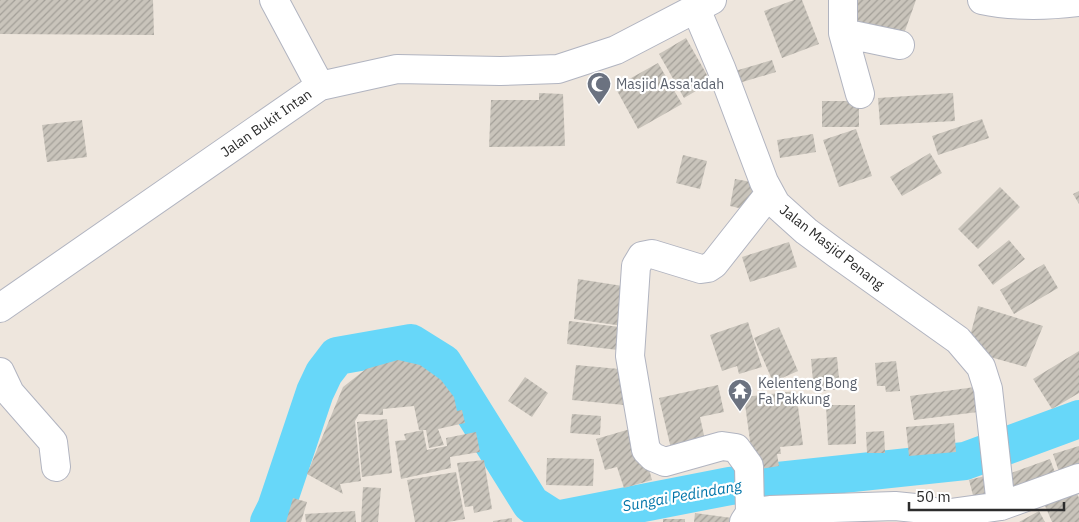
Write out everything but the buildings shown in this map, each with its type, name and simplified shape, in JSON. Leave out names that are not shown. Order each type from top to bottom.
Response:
[{"type":"street","points":[[274,0],[320,86]]},
{"type":"street","points":[[843,0],[843,33],[860,94]]},
{"type":"street","points":[[982,0],[1004,5],[1050,6],[1079,2]]},
{"type":"street","name":"Jalan Bukit Intan","points":[[0,308],[320,86],[397,69],[500,71],[558,69],[616,50],[704,4]]},
{"type":"street","name":"Jalan Masjid Penang","points":[[704,4],[721,68],[764,182],[776,204],[806,231],[958,340],[980,368],[988,388],[1001,506]]},
{"type":"street","points":[[843,33],[900,45]]},
{"type":"street","points":[[770,193],[714,264],[708,268],[700,269],[652,254],[642,256],[636,266],[630,356],[646,450],[653,457],[665,462],[722,446],[736,448],[748,497],[770,510],[895,506],[915,508],[944,518],[1001,506],[1079,478]]},
{"type":"street","points":[[0,372],[10,393],[53,442],[56,467]]},
{"type":"waterway","name":"Sungai Pedindang","points":[[269,522],[276,508],[315,392],[324,373],[337,356],[411,343],[443,363],[531,504],[556,520],[730,486],[965,461],[1079,419]]},
{"type":"place","name":"Masjid Assa'adah","points":[[599,105]]},
{"type":"place","name":"Kelenteng Bong Fa Pakkung","points":[[740,412]]}]
